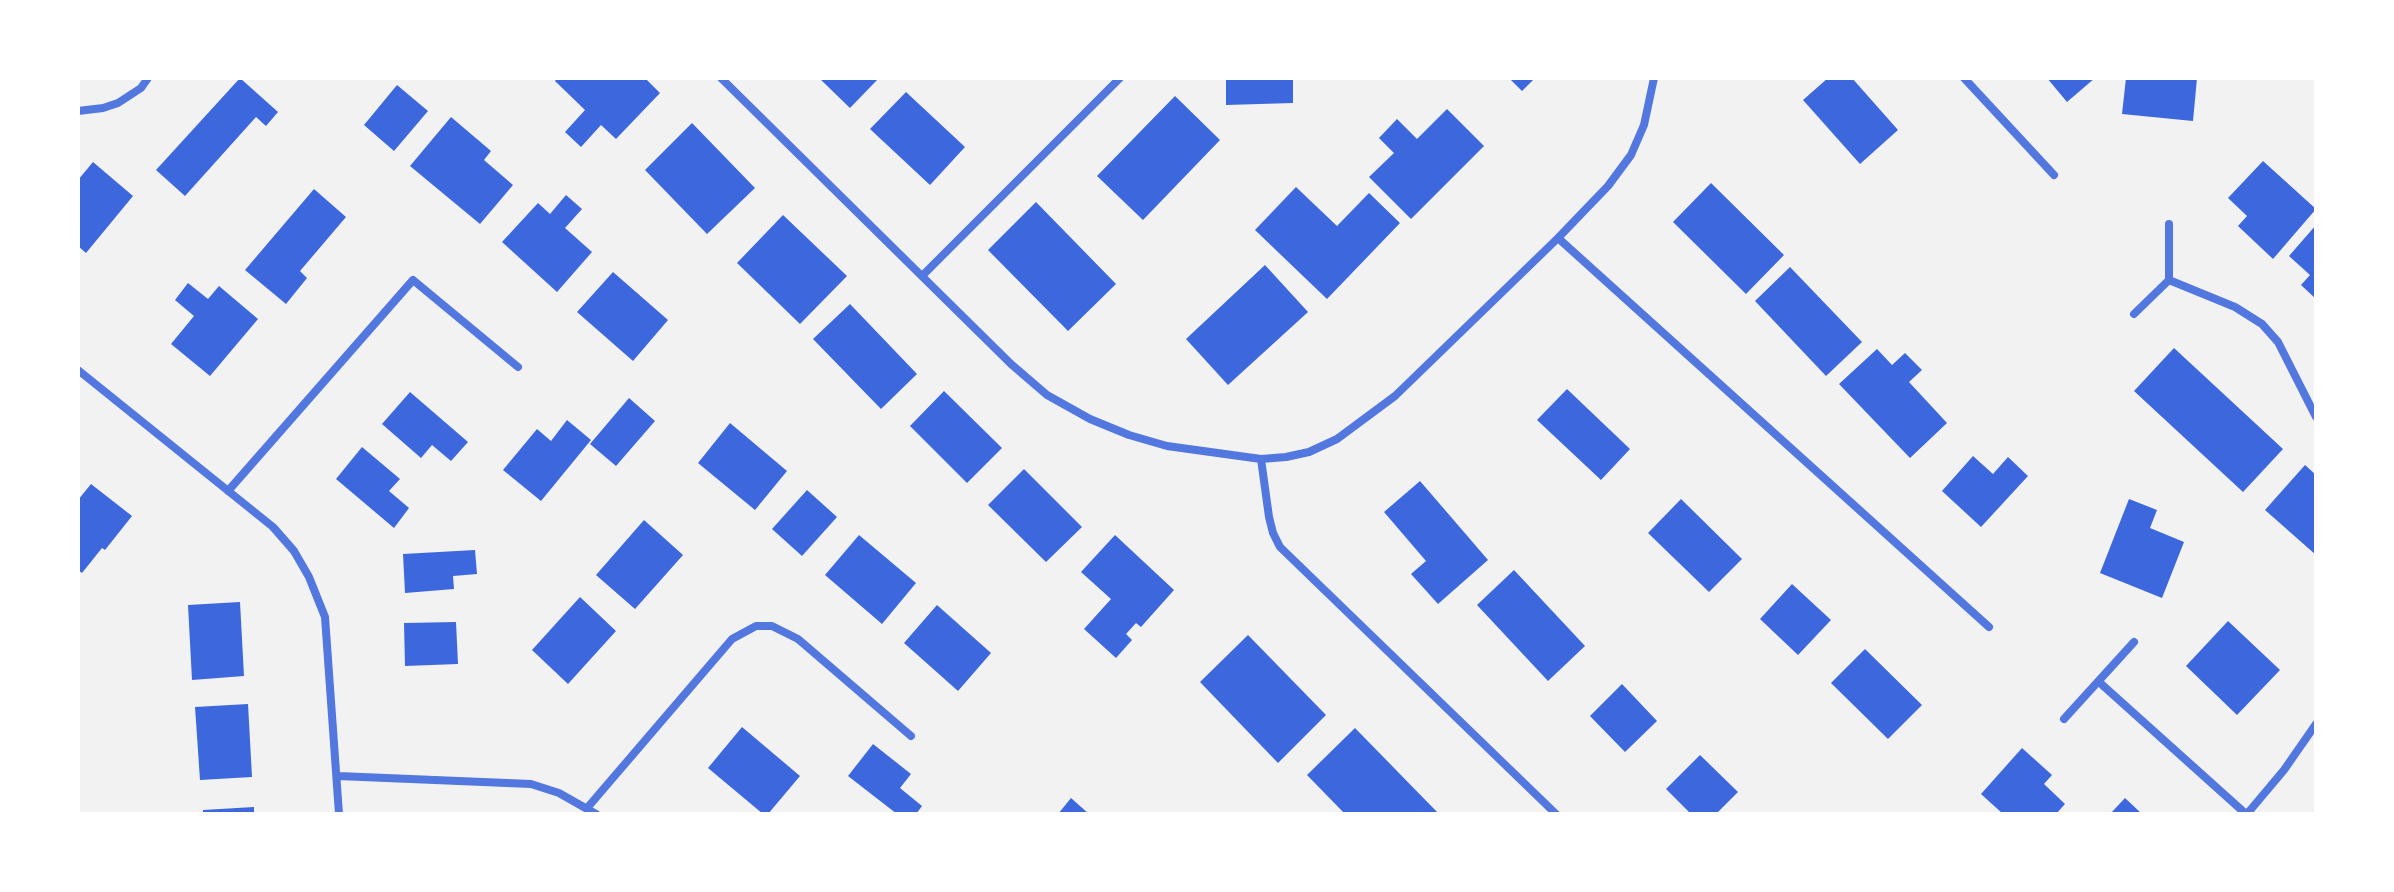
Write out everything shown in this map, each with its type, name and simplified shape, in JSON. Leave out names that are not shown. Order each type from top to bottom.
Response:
[{"type":"street","points":[[78,111],[118,103],[141,88],[148,78]]},
{"type":"street","points":[[721,78],[1047,395],[1090,419],[1129,435],[1167,446],[1261,459],[1309,452],[1337,439],[1366,420],[1406,386],[1608,186],[1631,155],[1644,125],[1654,78]]},
{"type":"street","points":[[923,275],[1120,78]]},
{"type":"street","points":[[1964,78],[2054,175]]},
{"type":"street","points":[[2134,314],[2169,280],[2169,224]]},
{"type":"street","points":[[1558,238],[1989,627]]},
{"type":"street","points":[[228,491],[413,280],[518,367]]},
{"type":"street","points":[[2169,280],[2235,307],[2262,324],[2278,342],[2316,417]]},
{"type":"street","points":[[78,370],[273,527],[294,551],[309,577],[325,617],[339,814]]},
{"type":"street","points":[[1261,459],[1271,525],[1280,547],[1556,814]]},
{"type":"street","points":[[338,776],[531,784],[559,793],[592,811],[732,639],[756,626],[772,626],[798,639],[911,736]]},
{"type":"street","points":[[2064,719],[2134,642]]},
{"type":"street","points":[[2099,682],[2246,814],[2284,770],[2316,724]]},
{"type":"building","points":[[240,78],[278,112],[266,126],[256,117],[185,196],[156,170]]},
{"type":"building","points":[[557,78],[645,78],[660,93],[616,139],[601,125],[581,147],[565,132],[585,110],[555,81]]},
{"type":"building","points":[[819,78],[879,78],[850,108]]},
{"type":"building","points":[[1226,78],[1293,78],[1293,103],[1226,105]]},
{"type":"building","points":[[1509,78],[1535,78],[1522,91]]},
{"type":"building","points":[[1828,78],[1852,78],[1898,130],[1860,164],[1803,100]]},
{"type":"building","points":[[2047,78],[2095,78],[2067,102]]},
{"type":"building","points":[[2126,78],[2197,78],[2193,121],[2122,114]]},
{"type":"building","points":[[397,85],[428,111],[394,151],[364,125]]},
{"type":"building","points":[[906,92],[965,147],[930,185],[870,129]]},
{"type":"building","points":[[1175,96],[1220,140],[1143,220],[1097,176]]},
{"type":"building","points":[[1447,109],[1484,146],[1411,219],[1369,177],[1394,153],[1379,138],[1397,119],[1417,139]]},
{"type":"building","points":[[451,117],[491,151],[484,160],[513,185],[480,224],[410,166]]},
{"type":"building","points":[[692,123],[755,188],[707,234],[645,170]]},
{"type":"building","points":[[2263,161],[2316,209],[2273,259],[2238,226],[2247,216],[2228,198]]},
{"type":"building","points":[[93,162],[133,196],[86,253],[78,246],[78,180]]},
{"type":"building","points":[[1711,183],[1784,255],[1746,294],[1673,222]]},
{"type":"building","points":[[1296,187],[1337,226],[1369,193],[1400,223],[1327,299],[1255,230]]},
{"type":"building","points":[[314,189],[346,217],[300,271],[307,278],[286,304],[245,270]]},
{"type":"building","points":[[566,195],[582,209],[565,228],[592,252],[557,292],[502,242],[538,203],[550,214]]},
{"type":"building","points":[[1036,202],[1116,284],[1068,331],[988,250]]},
{"type":"building","points":[[783,215],[847,276],[800,324],[737,263]]},
{"type":"building","points":[[2316,225],[2316,299],[2301,285],[2310,275],[2289,256]]},
{"type":"building","points":[[1265,265],[1308,312],[1228,385],[1186,339]]},
{"type":"building","points":[[1790,267],[1862,342],[1826,376],[1755,301]]},
{"type":"building","points":[[613,272],[668,320],[633,361],[577,312]]},
{"type":"building","points":[[188,283],[208,299],[219,286],[258,319],[210,376],[171,344],[194,316],[175,300]]},
{"type":"building","points":[[850,304],[917,374],[881,409],[813,339]]},
{"type":"building","points":[[2174,348],[2283,449],[2243,492],[2134,391]]},
{"type":"building","points":[[1877,349],[1892,365],[1905,353],[1922,370],[1909,382],[1947,423],[1910,458],[1839,384]]},
{"type":"building","points":[[1567,389],[1630,449],[1601,480],[1537,420]]},
{"type":"building","points":[[944,391],[1002,448],[967,483],[910,426]]},
{"type":"building","points":[[410,392],[468,442],[451,461],[432,445],[421,458],[382,424]]},
{"type":"building","points":[[629,398],[655,421],[616,466],[590,444]]},
{"type":"building","points":[[567,420],[591,440],[541,501],[503,470],[537,429],[551,441]]},
{"type":"building","points":[[730,423],[787,471],[755,510],[698,463]]},
{"type":"building","points":[[362,447],[400,479],[389,491],[409,508],[394,528],[336,479]]},
{"type":"building","points":[[1973,456],[1993,474],[2008,457],[2028,476],[1981,527],[1942,491]]},
{"type":"building","points":[[2305,465],[2316,475],[2316,555],[2265,510]]},
{"type":"building","points":[[1024,469],[1082,527],[1046,562],[988,505]]},
{"type":"building","points":[[1420,481],[1488,560],[1438,604],[1411,574],[1426,561],[1384,512]]},
{"type":"building","points":[[91,484],[132,516],[82,573],[78,570],[78,500]]},
{"type":"building","points":[[807,490],[837,517],[802,556],[772,529]]},
{"type":"building","points":[[1681,499],[1742,559],[1709,592],[1648,533]]},
{"type":"building","points":[[2129,499],[2157,510],[2150,528],[2184,542],[2162,598],[2100,573]]},
{"type":"building","points":[[644,520],[683,555],[635,609],[596,575]]},
{"type":"building","points":[[859,535],[916,583],[882,624],[825,575]]},
{"type":"building","points":[[1115,535],[1174,590],[1141,627],[1136,623],[1126,634],[1132,640],[1116,658],[1084,629],[1111,599],[1081,572]]},
{"type":"building","points":[[475,550],[477,574],[453,576],[454,589],[405,593],[403,554]]},
{"type":"building","points":[[1514,570],[1585,646],[1548,681],[1477,605]]},
{"type":"building","points":[[1792,584],[1831,620],[1798,655],[1760,619]]},
{"type":"building","points":[[580,597],[616,631],[568,684],[532,650]]},
{"type":"building","points":[[240,602],[244,676],[192,680],[188,605]]},
{"type":"building","points":[[937,605],[991,653],[958,691],[904,643]]},
{"type":"building","points":[[2228,621],[2280,670],[2237,715],[2186,666]]},
{"type":"building","points":[[456,622],[458,664],[405,666],[404,623]]},
{"type":"building","points":[[1248,635],[1326,715],[1278,763],[1200,682]]},
{"type":"building","points":[[1865,649],[1922,705],[1888,739],[1831,683]]},
{"type":"building","points":[[1622,684],[1657,721],[1625,752],[1590,716]]},
{"type":"building","points":[[248,704],[252,777],[200,780],[195,707]]},
{"type":"building","points":[[742,727],[800,776],[768,814],[763,814],[708,768]]},
{"type":"building","points":[[1355,728],[1439,814],[1345,814],[1307,775]]},
{"type":"building","points":[[873,744],[911,774],[900,788],[922,806],[916,814],[897,814],[848,776]]},
{"type":"building","points":[[2022,748],[2052,775],[2044,784],[2065,804],[2056,814],[2003,814],[1981,794]]},
{"type":"building","points":[[1700,755],[1738,792],[1716,814],[1691,814],[1666,789]]},
{"type":"building","points":[[1071,798],[1089,814],[1058,814]]},
{"type":"building","points":[[2125,798],[2142,814],[2110,814]]},
{"type":"building","points":[[254,807],[254,814],[203,814],[203,810]]}]
